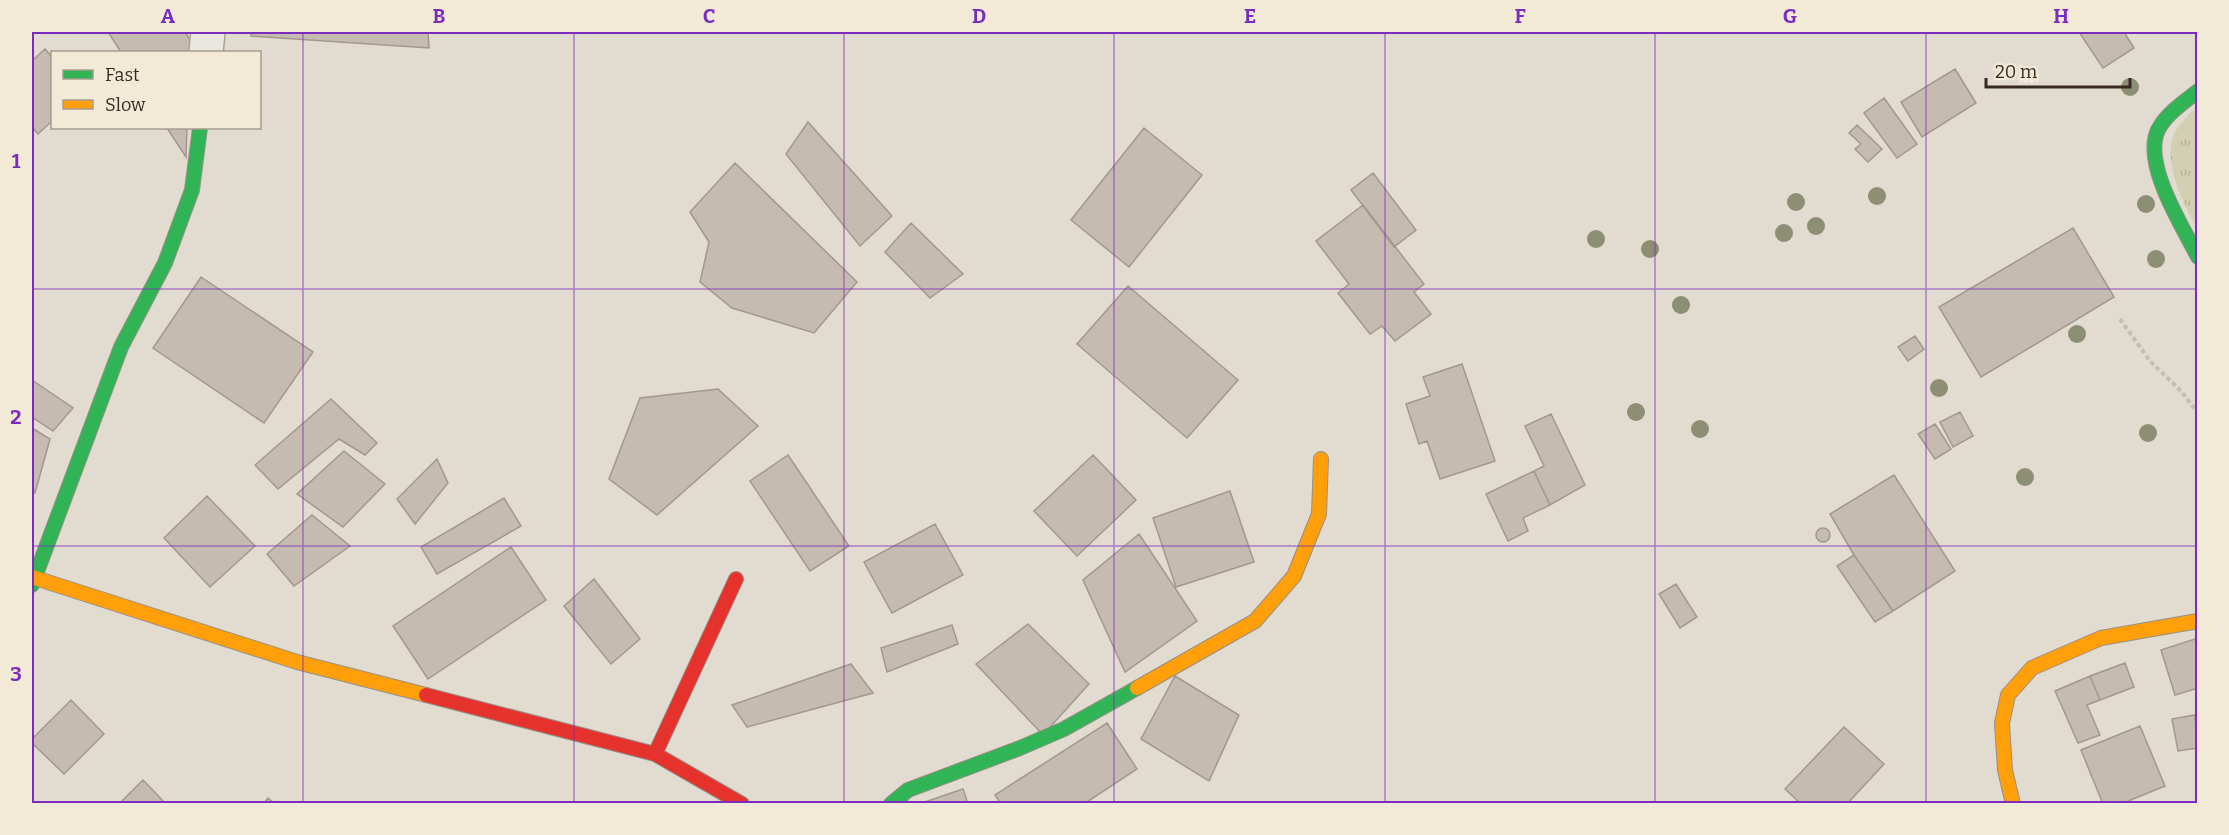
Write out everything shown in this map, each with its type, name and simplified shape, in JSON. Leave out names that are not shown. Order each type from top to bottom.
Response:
[{"type":"street","points":[[206,51],[208,32]]},
{"type":"street","points":[[2198,91],[2172,111],[2155,137],[2154,156],[2159,177],[2198,257]]},
{"type":"street","points":[[200,129],[192,190],[165,263],[121,347],[33,580],[297,662],[655,754],[742,804]]},
{"type":"street","points":[[891,804],[908,790],[1064,729],[1256,621],[1294,576],[1319,514],[1321,459]]},
{"type":"street","points":[[655,754],[736,579]]},
{"type":"street","points":[[2013,804],[2005,770],[2002,723],[2008,695],[2032,668],[2102,638],[2198,621]]},
{"type":"path","points":[[2120,319],[2150,361],[2181,391],[2198,412]]},
{"type":"green space","points":[[2197,106],[2197,229],[2175,179],[2171,151],[2172,139],[2178,127]]},
{"type":"building","points":[[108,32],[185,32],[192,43],[191,51],[120,51]]},
{"type":"building","points":[[251,32],[428,32],[429,48],[251,36]]},
{"type":"building","points":[[2079,32],[2124,32],[2134,48],[2103,68]]},
{"type":"building","points":[[45,49],[51,56],[51,122],[38,134],[32,127],[32,61]]},
{"type":"building","points":[[1955,69],[1976,103],[1922,137],[1901,102]]},
{"type":"building","points":[[1884,98],[1917,144],[1897,158],[1864,113]]},
{"type":"building","points":[[808,122],[892,216],[860,246],[786,154]]},
{"type":"building","points":[[1857,125],[1882,149],[1868,162],[1855,149],[1861,144],[1849,133]]},
{"type":"building","points":[[1144,128],[1202,175],[1129,267],[1071,220]]},
{"type":"building","points":[[168,129],[187,129],[186,157]]},
{"type":"building","points":[[735,163],[857,282],[814,333],[732,308],[700,282],[709,242],[690,212]]},
{"type":"building","points":[[1373,173],[1416,230],[1394,247],[1351,190]]},
{"type":"building","points":[[1363,205],[1424,284],[1414,292],[1431,314],[1395,341],[1382,326],[1370,334],[1338,293],[1349,284],[1316,241]]},
{"type":"building","points":[[911,223],[963,274],[930,298],[885,252]]},
{"type":"building","points":[[2073,228],[2114,297],[1981,377],[1939,307]]},
{"type":"building","points":[[201,277],[313,352],[264,423],[153,348]]},
{"type":"building","points":[[1128,286],[1238,380],[1187,438],[1077,344]]},
{"type":"building","points":[[1915,336],[1924,349],[1908,361],[1898,347]]},
{"type":"building","points":[[1462,364],[1495,461],[1440,479],[1427,441],[1419,444],[1406,404],[1430,396],[1423,377]]},
{"type":"building","points":[[32,380],[73,408],[53,431],[32,417]]},
{"type":"building","points":[[718,389],[758,426],[657,515],[609,479],[640,398]]},
{"type":"building","points":[[331,399],[377,443],[365,455],[339,439],[278,489],[255,465]]},
{"type":"building","points":[[1960,412],[1973,436],[1953,447],[1940,422]]},
{"type":"building","points":[[1551,414],[1585,485],[1550,505],[1534,471],[1544,466],[1525,426]]},
{"type":"building","points":[[1935,424],[1951,449],[1935,459],[1918,434]]},
{"type":"building","points":[[32,428],[50,439],[35,493],[32,492]]},
{"type":"building","points":[[344,451],[385,484],[343,527],[297,494]]},
{"type":"building","points":[[788,455],[849,546],[810,571],[750,481]]},
{"type":"building","points":[[1093,455],[1136,500],[1077,556],[1034,511]]},
{"type":"building","points":[[437,459],[448,483],[415,524],[397,499]]},
{"type":"building","points":[[1534,471],[1550,505],[1523,518],[1528,531],[1508,541],[1486,494]]},
{"type":"building","points":[[1894,475],[1955,571],[1893,611],[1854,555],[1830,514]]},
{"type":"building","points":[[1230,491],[1254,562],[1176,587],[1153,518]]},
{"type":"building","points":[[207,496],[255,546],[210,587],[164,538]]},
{"type":"building","points":[[504,498],[521,526],[437,574],[421,547]]},
{"type":"building","points":[[312,515],[350,546],[294,586],[267,554]]},
{"type":"building","points":[[935,524],[963,575],[892,613],[864,562]]},
{"type":"building","points":[[1820,528],[1826,528],[1830,535],[1826,542],[1820,542],[1816,538],[1816,532]]},
{"type":"building","points":[[1139,534],[1197,621],[1125,672],[1083,580]]},
{"type":"building","points":[[511,547],[546,600],[428,679],[393,626]]},
{"type":"building","points":[[1854,555],[1893,611],[1875,622],[1837,566]]},
{"type":"building","points":[[594,579],[640,639],[611,664],[564,606]]},
{"type":"building","points":[[1676,584],[1697,617],[1680,628],[1659,594]]},
{"type":"building","points":[[1028,624],[1089,684],[1043,735],[976,664]]},
{"type":"building","points":[[952,625],[958,644],[887,672],[881,648]]},
{"type":"building","points":[[2198,638],[2198,688],[2175,695],[2161,650]]},
{"type":"building","points":[[2125,663],[2134,687],[2100,700],[2090,676]]},
{"type":"building","points":[[851,664],[873,693],[747,727],[732,705]]},
{"type":"building","points":[[1175,676],[1239,715],[1209,781],[1141,739]]},
{"type":"building","points":[[2090,676],[2100,700],[2087,705],[2100,735],[2078,743],[2055,691]]},
{"type":"building","points":[[71,700],[104,734],[64,774],[32,743],[32,739]]},
{"type":"building","points":[[2195,715],[2198,748],[2178,751],[2172,719]]},
{"type":"building","points":[[1107,723],[1137,769],[1084,804],[1001,804],[995,795]]},
{"type":"building","points":[[2140,726],[2165,786],[2121,804],[2103,804],[2081,750]]},
{"type":"building","points":[[1844,727],[1884,764],[1847,804],[1801,804],[1785,789]]},
{"type":"building","points":[[143,780],[166,804],[119,804]]},
{"type":"building","points":[[963,789],[968,804],[919,804]]},
{"type":"building","points":[[268,798],[275,804],[263,804]]},
{"type":"traffic: fast","points":[[2198,91],[2166,119],[2158,130],[2155,144],[2155,160],[2166,195],[2198,257]]},
{"type":"traffic: fast","points":[[32,585],[121,347],[165,263],[192,190],[200,129]]},
{"type":"traffic: fast","points":[[891,804],[908,790],[1064,729],[1137,688]]},
{"type":"traffic: slow","points":[[1137,688],[1255,621],[1294,576],[1319,514],[1321,459]]},
{"type":"traffic: slow","points":[[32,577],[297,662],[426,695]]},
{"type":"traffic: slow","points":[[2013,804],[2005,770],[2002,723],[2008,695],[2032,668],[2101,638],[2198,621]]},
{"type":"traffic: jam","points":[[655,754],[736,579]]},
{"type":"traffic: jam","points":[[426,695],[655,754],[742,804]]}]
